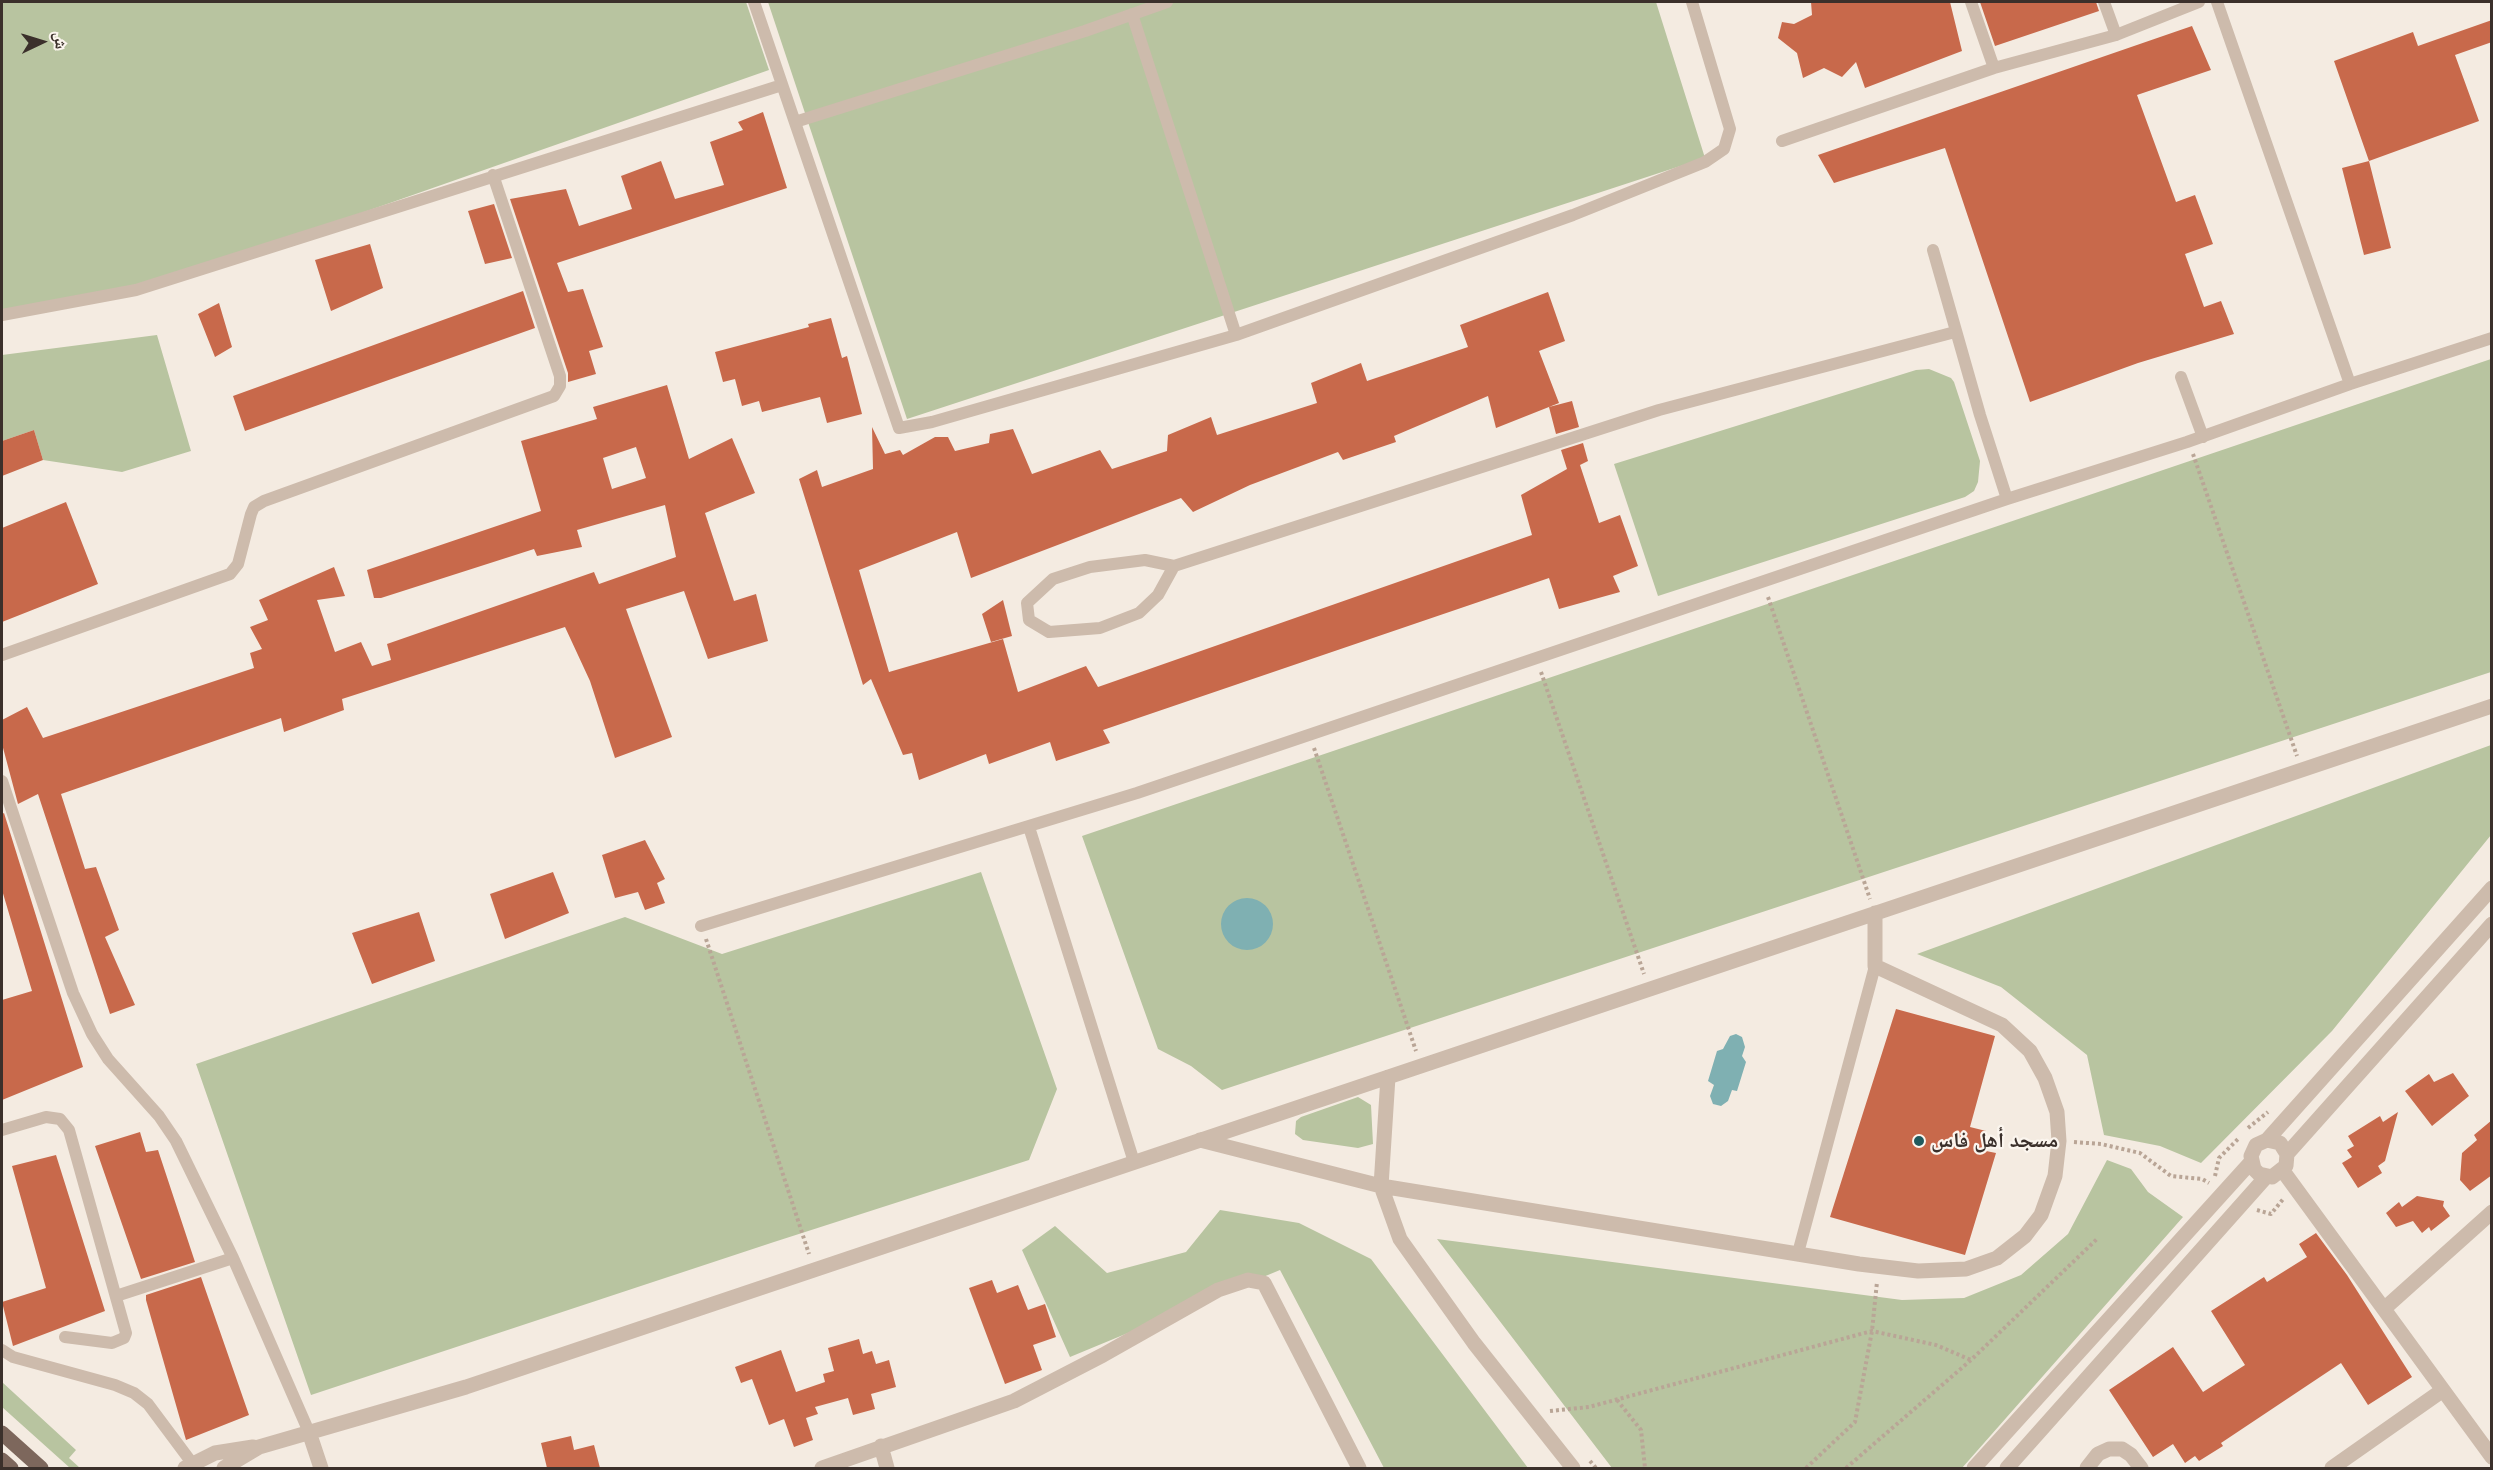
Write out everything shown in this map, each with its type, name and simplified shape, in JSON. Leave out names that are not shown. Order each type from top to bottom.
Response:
[{"type":"main road","points":[[2,1433],[41,1468]]},
{"type":"main road","points":[[2,1460],[11,1468]]},
{"type":"street","points":[[188,1466],[215,1453],[259,1447],[446,1393],[2492,706]]},
{"type":"street","points":[[2492,888],[2267,1140],[2252,1150],[2251,1162],[2259,1174],[2272,1177],[2283,1171],[2287,1154],[2492,924]]},
{"type":"street","points":[[1200,1140],[1381,1186],[1879,1266],[1917,1270],[1966,1269],[1997,1258],[2025,1236],[2041,1215],[2055,1176],[2060,1141],[2058,1112],[2045,1078],[2030,1051],[2002,1025],[1875,966],[1875,914]]},
{"type":"street","points":[[1388,1077],[1381,1186],[1400,1239],[1474,1342],[1573,1468]]},
{"type":"street","points":[[2267,1140],[2280,1143],[2287,1154]]},
{"type":"street","points":[[1974,1468],[2251,1162]]},
{"type":"street","points":[[2283,1171],[2492,1457]]},
{"type":"street","points":[[2007,1468],[2266,1177]]},
{"type":"street","points":[[2385,1308],[2492,1212]]},
{"type":"street","points":[[822,1468],[1014,1401],[1103,1355],[1208,1296],[1248,1280],[1264,1284],[1359,1468]]},
{"type":"street","points":[[2332,1468],[2443,1390]]},
{"type":"street","points":[[309,1432],[321,1468]]},
{"type":"street","points":[[881,1446],[887,1468]]},
{"type":"street","points":[[224,1468],[259,1447]]},
{"type":"street","points":[[2086,1468],[2091,1459],[2098,1454],[2115,1449],[2122,1449],[2131,1455],[2141,1468]]},
{"type":"lane","points":[[754,2],[898,428],[932,422],[1236,335],[1573,215],[1705,162],[1724,149],[1730,129],[1692,2]]},
{"type":"lane","points":[[795,122],[1167,2]]},
{"type":"lane","points":[[1971,2],[1994,68]]},
{"type":"lane","points":[[2104,2],[2116,35]]},
{"type":"lane","points":[[1782,141],[1994,68],[2116,35],[2199,2]]},
{"type":"lane","points":[[2217,2],[2350,384]]},
{"type":"lane","points":[[1132,14],[1236,335]]},
{"type":"lane","points":[[2,315],[136,290],[782,84]]},
{"type":"lane","points":[[2,655],[230,574],[238,564],[254,507],[264,501],[554,396],[560,386],[560,376],[493,175]]},
{"type":"lane","points":[[1933,250],[1955,332],[2007,499]]},
{"type":"lane","points":[[1174,566],[1158,595],[1139,613],[1100,628],[1049,632],[1029,620],[1027,603],[1053,579],[1090,567],[1145,560],[1174,566],[1659,410],[1955,332]]},
{"type":"lane","points":[[701,926],[1029,827],[1310,736],[2007,499],[2203,437],[2350,384],[2492,338]]},
{"type":"lane","points":[[2181,377],[2203,437]]},
{"type":"lane","points":[[2,782],[74,993],[92,1034],[108,1059],[159,1116],[176,1141],[233,1258],[309,1432]]},
{"type":"lane","points":[[1029,827],[1134,1162]]},
{"type":"lane","points":[[1798,1254],[1875,966]]},
{"type":"lane","points":[[2,1130],[45,1117],[60,1119],[69,1130],[126,1326],[124,1338],[112,1343],[65,1337]]},
{"type":"lane","points":[[116,1296],[233,1258]]},
{"type":"lane","points":[[2,1350],[13,1357],[116,1385],[134,1393],[148,1404],[188,1466]]},
{"type":"path","points":[[2187,442],[2197,462],[2302,770]]},
{"type":"path","points":[[1761,582],[1776,617],[1875,914]]},
{"type":"path","points":[[1537,659],[1649,989]]},
{"type":"path","points":[[1310,736],[1422,1066]]},
{"type":"path","points":[[701,926],[814,1269]]},
{"type":"path","points":[[2060,1141],[2101,1144],[2140,1153],[2170,1176],[2202,1179],[2223,1191]]},
{"type":"path","points":[[2240,1206],[2271,1214],[2283,1198],[2290,1206]]},
{"type":"path","points":[[1846,1468],[1971,1360],[2098,1238]]},
{"type":"path","points":[[1806,1468],[1855,1422],[1872,1331],[1879,1266]]},
{"type":"path","points":[[1550,1411],[1589,1407],[1872,1331],[1936,1345],[1971,1360]]},
{"type":"path","points":[[1617,1400],[1641,1430],[1645,1468]]},
{"type":"green space","points":[[2,2],[746,2],[769,70],[162,283],[2,311]]},
{"type":"green space","points":[[768,2],[1656,2],[1705,158],[907,419]]},
{"type":"green space","points":[[157,335],[191,451],[122,472],[43,460],[34,430],[2,441],[2,355]]},
{"type":"green space","points":[[2491,359],[2491,672],[1222,1090],[1191,1066],[1158,1049],[1082,836]]},
{"type":"green space","points":[[1929,369],[1951,378],[1954,382],[1980,461],[1978,482],[1974,491],[1965,497],[1658,596],[1614,464],[1916,370]]},
{"type":"green space","points":[[2491,745],[2491,835],[2332,1031],[2201,1163],[2160,1146],[2104,1135],[2087,1055],[2001,987],[1917,954]]},
{"type":"green space","points":[[981,872],[1057,1089],[1029,1160],[311,1395],[196,1064],[625,917],[722,954]]},
{"type":"green space","points":[[1358,1097],[1371,1105],[1373,1144],[1358,1148],[1303,1140],[1295,1134],[1296,1121],[1301,1117]]},
{"type":"green space","points":[[2107,1160],[2131,1169],[2148,1192],[2183,1217],[1962,1468],[1612,1468],[1437,1239],[1902,1300],[1964,1298],[2021,1275],[2068,1234]]},
{"type":"green space","points":[[1220,1210],[1299,1223],[1371,1259],[1528,1468],[1384,1468],[1280,1270],[1070,1357],[1022,1250],[1055,1226],[1107,1273],[1186,1252]]},
{"type":"green space","points":[[2,1382],[76,1450],[69,1458],[80,1468],[70,1468],[2,1407]]},
{"type":"water","points":[[1247,898],[1257,900],[1265,906],[1271,914],[1273,924],[1271,934],[1265,942],[1257,948],[1247,950],[1237,948],[1229,942],[1223,934],[1221,924],[1223,914],[1229,906],[1237,900]]},
{"type":"water","points":[[1736,1034],[1742,1037],[1745,1047],[1742,1056],[1746,1062],[1737,1091],[1732,1090],[1728,1101],[1721,1106],[1713,1104],[1710,1096],[1714,1085],[1708,1081],[1717,1051],[1723,1049],[1730,1036]]},
{"type":"building","points":[[1811,2],[1950,2],[1962,51],[1865,88],[1856,62],[1842,77],[1824,68],[1803,78],[1797,53],[1778,38],[1782,22],[1794,24],[1812,15]]},
{"type":"building","points":[[1980,2],[2096,2],[2099,11],[1995,46]]},
{"type":"building","points":[[2492,20],[2492,42],[2455,55],[2479,121],[2369,161],[2334,61],[2413,32],[2418,46]]},
{"type":"building","points":[[2192,26],[2211,70],[2137,95],[2176,202],[2195,195],[2213,244],[2185,254],[2204,307],[2221,301],[2234,334],[2138,363],[2030,402],[1945,148],[1834,183],[1818,155]]},
{"type":"building","points":[[763,112],[787,188],[557,263],[568,292],[583,289],[603,347],[589,351],[596,374],[568,382],[568,373],[510,199],[566,189],[579,226],[632,209],[621,176],[661,161],[675,199],[724,185],[710,142],[743,130],[738,122]]},
{"type":"building","points":[[2369,161],[2391,248],[2364,255],[2342,168]]},
{"type":"building","points":[[494,204],[512,258],[485,264],[468,211]]},
{"type":"building","points":[[370,244],[383,288],[331,311],[315,260]]},
{"type":"building","points":[[523,291],[535,328],[245,431],[233,396]]},
{"type":"building","points":[[1548,292],[1565,341],[1539,351],[1559,403],[1496,428],[1488,396],[1394,436],[1396,442],[1343,460],[1338,452],[1250,485],[1193,512],[1181,498],[971,578],[957,532],[859,570],[889,672],[1003,639],[1018,692],[1086,666],[1098,687],[1532,535],[1521,495],[1567,469],[1561,450],[1583,443],[1588,461],[1580,465],[1599,523],[1620,515],[1638,566],[1613,576],[1620,592],[1559,609],[1549,578],[1103,730],[1110,743],[1056,761],[1050,742],[989,764],[986,754],[919,780],[912,753],[903,755],[871,679],[863,685],[799,479],[817,470],[822,487],[873,469],[872,427],[885,454],[900,450],[903,455],[935,437],[948,437],[955,451],[989,443],[990,434],[1013,429],[1032,474],[1100,450],[1112,469],[1167,451],[1168,435],[1211,417],[1217,435],[1317,403],[1311,383],[1361,363],[1367,381],[1468,347],[1460,325]]},
{"type":"building","points":[[219,303],[232,347],[215,357],[198,314]]},
{"type":"building","points":[[831,318],[842,358],[847,356],[862,414],[827,423],[820,397],[762,412],[759,401],[742,406],[735,379],[723,382],[715,352],[809,327],[808,324]]},
{"type":"building","points":[[667,385],[689,459],[732,438],[755,493],[705,513],[734,601],[756,594],[768,641],[708,659],[684,591],[626,609],[672,737],[615,758],[590,681],[565,627],[342,699],[344,710],[284,732],[281,718],[61,794],[85,869],[96,867],[119,930],[105,937],[135,1005],[110,1014],[38,794],[18,804],[2,744],[2,720],[27,707],[43,738],[254,668],[250,653],[262,649],[250,627],[268,620],[259,600],[334,567],[345,596],[317,600],[335,652],[361,642],[372,666],[391,660],[387,644],[594,572],[599,584],[676,557],[665,505],[577,530],[582,547],[537,556],[534,549],[381,598],[374,598],[367,570],[541,511],[521,441],[597,419],[593,407]],"holes":[[[636,447],[646,478],[612,489],[603,458]]]},
{"type":"building","points":[[1572,401],[1579,427],[1556,434],[1549,407]]},
{"type":"building","points":[[34,430],[43,460],[2,476],[2,441]]},
{"type":"building","points":[[66,502],[98,584],[2,622],[2,528]]},
{"type":"building","points":[[1003,600],[1012,636],[991,642],[982,614]]},
{"type":"building","points":[[4,813],[83,1067],[2,1100],[2,1000],[32,991],[2,890],[2,814]]},
{"type":"building","points":[[645,840],[665,879],[657,883],[665,903],[645,910],[638,892],[615,898],[602,855]]},
{"type":"building","points":[[553,872],[569,913],[505,939],[490,894]]},
{"type":"building","points":[[419,912],[435,961],[372,984],[352,933]]},
{"type":"building","name":"مسجد أهل فاس","points":[[1896,1009],[1995,1036],[1970,1127],[1986,1131],[1981,1150],[1996,1153],[1965,1255],[1830,1217]]},
{"type":"building","points":[[2453,1073],[2469,1096],[2432,1126],[2405,1091],[2429,1074],[2434,1082]]},
{"type":"building","points":[[2398,1112],[2385,1161],[2378,1166],[2382,1173],[2358,1188],[2342,1163],[2352,1157],[2347,1150],[2354,1146],[2348,1136],[2380,1116],[2383,1122]]},
{"type":"building","points":[[2492,1120],[2492,1175],[2470,1191],[2460,1180],[2462,1153],[2477,1140],[2474,1135]]},
{"type":"building","points":[[140,1132],[146,1152],[158,1150],[195,1262],[141,1279],[95,1146]]},
{"type":"building","points":[[56,1155],[105,1311],[13,1346],[2,1302],[46,1288],[12,1166]]},
{"type":"building","points":[[2417,1196],[2444,1201],[2443,1206],[2450,1216],[2431,1231],[2429,1227],[2422,1233],[2413,1221],[2396,1227],[2386,1213],[2399,1202],[2402,1207]]},
{"type":"building","points":[[2316,1233],[2347,1275],[2412,1377],[2368,1405],[2341,1363],[2221,1443],[2223,1446],[2199,1461],[2195,1456],[2185,1463],[2173,1444],[2153,1457],[2109,1390],[2173,1347],[2203,1392],[2245,1365],[2211,1311],[2264,1277],[2267,1282],[2307,1257],[2299,1244]]},
{"type":"building","points":[[201,1277],[249,1415],[186,1440],[146,1295]]},
{"type":"building","points":[[992,1280],[997,1293],[1018,1285],[1028,1310],[1045,1304],[1056,1337],[1033,1345],[1042,1370],[1005,1384],[969,1288]]},
{"type":"building","points":[[859,1339],[863,1354],[872,1351],[876,1364],[889,1360],[896,1387],[871,1394],[875,1409],[853,1415],[848,1398],[815,1407],[818,1414],[806,1418],[813,1440],[794,1447],[784,1419],[769,1425],[752,1379],[741,1383],[735,1367],[781,1350],[796,1392],[825,1382],[823,1374],[834,1371],[828,1348]]},
{"type":"building","points":[[571,1436],[574,1450],[594,1445],[600,1468],[547,1468],[541,1443]]},
{"type":"place","name":"مسجد أهل فاس","points":[[1919,1141]]}]
